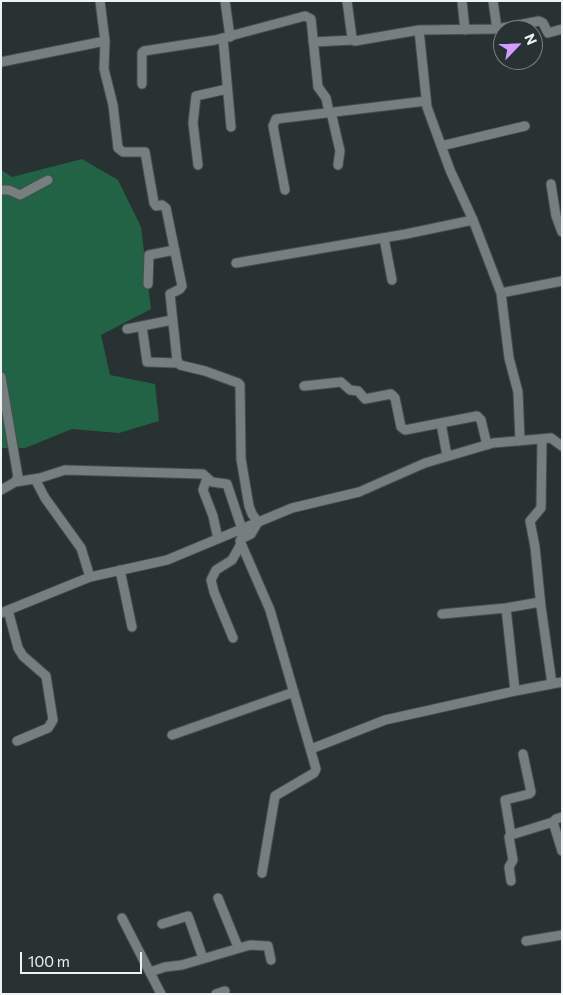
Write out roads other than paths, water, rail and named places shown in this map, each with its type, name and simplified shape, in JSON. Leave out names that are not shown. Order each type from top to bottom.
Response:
[{"type":"street","points":[[100,1],[105,41],[104,69],[112,105],[118,148],[123,152],[145,152],[154,203],[156,206],[162,205],[166,208],[182,286],[170,294],[178,363]]},
{"type":"street","points":[[225,1],[227,89],[231,127]]},
{"type":"street","points":[[347,1],[352,40]]},
{"type":"street","points":[[462,1],[464,30]]},
{"type":"street","points":[[493,1],[496,20]]},
{"type":"street","points":[[142,84],[142,51],[226,38],[305,16],[311,19],[318,87],[326,98],[330,112],[340,151],[338,165]]},
{"type":"street","points":[[543,23],[548,33],[562,29]]},
{"type":"street","points":[[313,42],[352,40],[419,30],[493,29]]},
{"type":"street","points":[[419,30],[426,101],[441,146],[473,220],[501,293],[508,358],[518,392],[520,441]]},
{"type":"street","points":[[1,62],[105,41]]},
{"type":"street","points":[[198,165],[193,123],[196,96],[227,89]]},
{"type":"street","points":[[285,190],[273,123],[278,118],[426,101]]},
{"type":"street","points":[[441,146],[525,126]]},
{"type":"street","points":[[1,190],[7,190],[20,195],[48,180]]},
{"type":"street","points":[[551,184],[556,216],[562,232]]},
{"type":"street","points":[[236,263],[384,238],[473,220]]},
{"type":"street","points":[[384,238],[392,280]]},
{"type":"street","points":[[148,284],[149,255],[174,250]]},
{"type":"street","points":[[501,293],[562,281]]},
{"type":"street","points":[[127,329],[172,320]]},
{"type":"street","points":[[142,326],[148,362],[178,363],[240,385],[241,459],[249,506],[258,522]]},
{"type":"street","points":[[1,377],[18,477],[15,482]]},
{"type":"street","points":[[304,386],[341,382],[350,390],[358,391],[364,399],[391,394],[395,398],[403,429],[477,416],[480,420],[487,445]]},
{"type":"street","points":[[441,423],[447,456]]},
{"type":"street","points":[[17,741],[48,728],[53,720],[46,676],[20,653],[5,611],[90,577],[167,560],[292,508],[359,492],[425,463],[447,456],[487,445],[551,438],[562,446]]},
{"type":"street","points":[[311,748],[384,720],[557,683],[540,602],[535,547],[530,521],[542,508],[542,439]]},
{"type":"street","points":[[1,490],[15,482],[35,479],[65,470],[201,474],[214,483],[227,484],[242,529]]},
{"type":"street","points":[[207,478],[203,490],[213,516],[218,539]]},
{"type":"street","points":[[35,479],[45,498],[81,548],[90,577]]},
{"type":"street","points":[[233,638],[211,580],[216,570],[232,560],[241,544],[241,539],[252,534],[258,522]]},
{"type":"street","points":[[241,544],[270,610],[311,748],[316,771],[275,796],[262,873]]},
{"type":"street","points":[[120,570],[132,627]]},
{"type":"street","points":[[442,614],[506,608],[540,602]]},
{"type":"street","points":[[506,608],[515,691]]},
{"type":"street","points":[[172,735],[294,692]]},
{"type":"street","points":[[511,881],[509,867],[513,860],[505,800],[532,792],[523,754]]},
{"type":"street","points":[[511,835],[553,822],[562,817]]},
{"type":"street","points":[[553,822],[562,851]]},
{"type":"street","points":[[218,898],[238,947]]},
{"type":"street","points":[[162,924],[188,916],[203,958]]},
{"type":"street","points":[[122,918],[161,994]]},
{"type":"street","points":[[526,941],[562,935]]},
{"type":"street","points":[[150,972],[165,966],[182,965],[238,947],[255,944],[266,944],[269,948],[271,960]]}]
